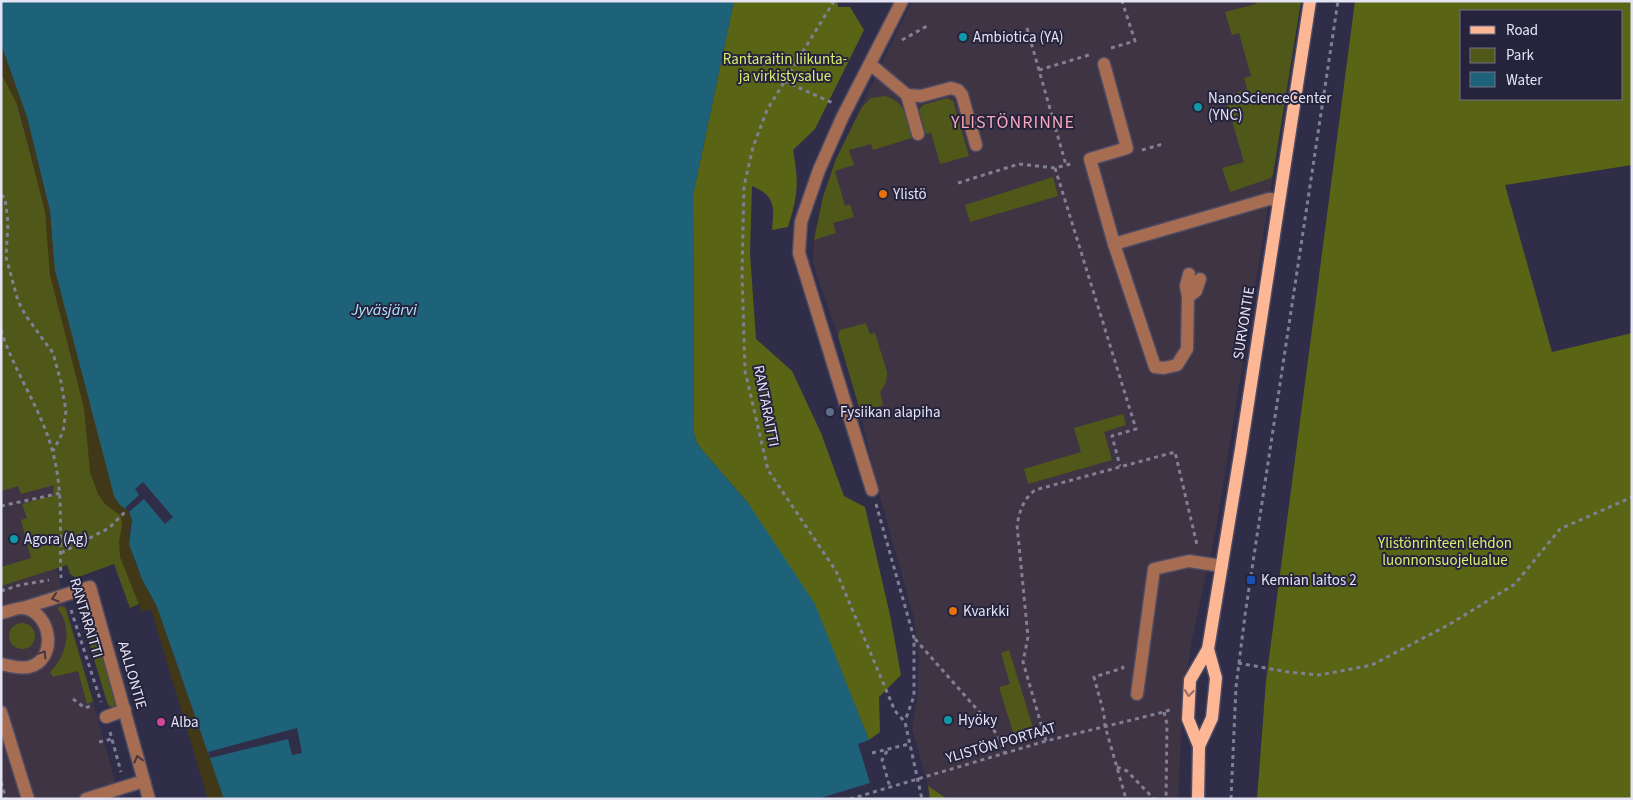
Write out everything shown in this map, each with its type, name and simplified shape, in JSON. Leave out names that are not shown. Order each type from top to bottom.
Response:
[{"type":"main road","name":"SURVONTIE","points":[[1199,746],[1189,725],[1188,702],[1190,680],[1208,649],[1310,1]]},
{"type":"main road","name":"SURVONTIE","points":[[1198,799],[1199,746],[1210,724],[1216,673],[1208,649]]},
{"type":"street","points":[[872,490],[799,253],[801,222],[819,170],[847,109],[902,1]]},
{"type":"street","points":[[870,64],[907,95],[918,134]]},
{"type":"street","points":[[1104,64],[1127,148],[1090,159],[1114,244],[1155,367],[1164,368],[1177,365],[1187,349],[1188,297],[1186,286],[1194,277]]},
{"type":"street","points":[[907,95],[921,96],[950,88],[958,90],[962,94],[976,145]]},
{"type":"street","points":[[1114,244],[1270,199],[1278,200]]},
{"type":"street","points":[[1137,694],[1154,569],[1189,561],[1222,566]]},
{"type":"street","name":"AALLONTIE","points":[[1,613],[90,588],[150,799]]},
{"type":"street","points":[[1,664],[13,667],[29,667],[37,663],[46,653],[48,634],[42,619],[24,608]]},
{"type":"street","points":[[106,717],[125,710]]},
{"type":"street","points":[[1,712],[28,799]]},
{"type":"street","points":[[86,799],[144,780]]},
{"type":"path","name":"RANTARAITTI","points":[[834,1],[783,81],[767,110],[753,147],[744,186],[742,273],[745,371],[768,470],[836,571],[895,711],[905,722],[916,779],[922,799]]},
{"type":"path","points":[[1109,49],[1135,41],[1122,1]]},
{"type":"path","points":[[1231,799],[1238,663],[1338,1]]},
{"type":"path","points":[[1027,28],[1066,165]]},
{"type":"path","points":[[1039,70],[1091,54]]},
{"type":"path","points":[[783,81],[847,109]]},
{"type":"path","points":[[958,183],[1019,163],[1055,168],[1090,159]]},
{"type":"path","points":[[1055,168],[1136,428],[1112,436],[1120,466]]},
{"type":"path","points":[[1,195],[5,198],[8,223],[6,257],[18,301],[26,316],[53,353],[61,382],[66,411],[63,432],[53,452]]},
{"type":"path","name":"RANTARAITTI","points":[[1,330],[6,346],[53,452],[61,493],[61,578],[106,717],[125,786]]},
{"type":"path","points":[[1046,741],[1023,662],[1028,637],[1017,524],[1021,508],[1027,497],[1034,490],[1175,452],[1196,541],[1199,563]]},
{"type":"path","points":[[872,490],[914,638],[914,696],[905,722]]},
{"type":"path","points":[[1,506],[61,493]]},
{"type":"path","points":[[1238,663],[1288,672],[1319,675],[1372,665],[1450,624],[1515,584],[1560,528],[1632,497]]},
{"type":"path","points":[[61,553],[109,528],[128,510]]},
{"type":"path","points":[[1,591],[20,585],[61,578]]},
{"type":"path","points":[[914,638],[989,723],[1000,738],[1005,754]]},
{"type":"path","points":[[1122,666],[1123,668],[1094,677],[1104,714],[1105,726],[1126,799]]},
{"type":"path","points":[[73,699],[85,708],[101,702]]},
{"type":"path","name":"YLISTÖN PORTAAT","points":[[850,799],[1046,741],[1164,712],[1167,724],[1166,799]]},
{"type":"path","points":[[99,742],[112,738]]},
{"type":"path","points":[[872,753],[910,744]]},
{"type":"path","points":[[886,751],[882,760],[890,787]]},
{"type":"path","points":[[1117,767],[1127,771],[1154,799]]},
{"type":"path","points":[[1,782],[6,799]]},
{"type":"shaded area","points":[[912,1],[1301,1],[1216,529],[1192,640],[1183,698],[1178,799],[947,799],[928,786],[912,728],[917,697],[919,658],[914,618],[878,489],[859,407],[838,336],[813,264],[814,240],[823,197],[836,159]]},
{"type":"shaded area","points":[[1,350],[54,484],[56,569],[120,799],[1,799]]},
{"type":"green space","name":"Rantaraitin liikunta- ja virkistysalue","points":[[734,1],[837,1],[838,7],[850,7],[864,30],[815,129],[793,150],[796,188],[794,206],[788,227],[772,230],[772,203],[766,194],[752,186],[750,253],[756,339],[792,371],[821,433],[844,496],[865,507],[890,615],[901,675],[879,697],[880,732],[869,740],[849,692],[748,503],[702,450],[696,441],[694,433],[693,195]]},
{"type":"green space","points":[[1255,1],[1301,1],[1273,174],[1271,178],[1230,192],[1222,168],[1244,162],[1225,97],[1247,89],[1244,78],[1251,76],[1239,33],[1232,35],[1225,12],[1256,4]]},
{"type":"green space","name":"Ylistönrinteen lehdon luonnonsuojelualue","points":[[1355,1],[1632,1],[1632,165],[1505,185],[1552,352],[1632,333],[1632,799],[1257,799],[1266,681]]},
{"type":"green space","points":[[1,44],[125,508],[133,588],[139,604],[130,608],[114,564],[76,578],[70,574],[67,565],[1,586],[1,567],[31,558],[21,520],[27,518],[22,504],[53,495],[54,485],[21,494],[18,486],[2,491],[1,488]]},
{"type":"green space","points":[[885,96],[898,102],[902,107],[912,138],[873,150],[871,144],[849,150],[854,165],[835,171],[845,206],[850,204],[854,217],[833,223],[836,233],[814,240],[823,197],[836,159],[862,107],[871,98]]},
{"type":"green space","points":[[947,98],[953,101],[969,156],[940,164],[931,133],[926,134],[919,110],[923,105]]},
{"type":"green space","points":[[1053,177],[1058,196],[970,222],[965,205]]},
{"type":"green space","points":[[866,323],[870,334],[875,333],[887,372],[886,383],[880,392],[883,405],[865,411],[859,407],[838,336],[840,330]]},
{"type":"green space","points":[[1123,414],[1126,425],[1104,432],[1112,460],[1028,484],[1024,469],[1081,452],[1074,428]]},
{"type":"green space","points":[[59,606],[64,607],[66,610],[93,701],[87,704],[78,671],[53,677],[50,672],[61,658],[66,642],[67,633],[63,617],[58,609]]},
{"type":"green space","points":[[82,608],[89,610],[116,704],[113,707],[109,706],[107,702],[81,616],[80,611]]},
{"type":"green space","points":[[22,623],[31,627],[35,636],[31,645],[22,649],[13,645],[9,636],[13,627]]},
{"type":"green space","points":[[1009,650],[1035,734],[1015,739],[999,687],[1010,684],[1001,653]]},
{"type":"green space","points":[[928,786],[947,799],[930,799]]},
{"type":"sand","points":[[1,44],[27,117],[50,211],[55,270],[119,504],[126,509],[131,518],[129,539],[132,554],[141,577],[157,607],[224,799],[208,799],[151,609],[142,612],[120,557],[121,516],[105,504],[98,494],[90,472],[84,408],[50,275],[45,212],[19,108],[1,73]]},
{"type":"water","name":"Jyväsjärvi","points":[[1,1],[734,1],[693,195],[694,433],[696,441],[702,450],[748,503],[815,604],[869,740],[858,744],[870,783],[879,799],[224,799],[157,607],[142,579],[129,544],[132,520],[129,512],[119,504],[114,496],[55,270],[50,211],[27,117],[1,44]]},
{"type":"pier","points":[[143,482],[173,517],[165,524],[144,499],[129,512],[125,508],[139,495],[135,489]]},
{"type":"pier","points":[[297,728],[302,753],[292,755],[288,739],[210,758],[208,752]]},
{"type":"pier","points":[[872,782],[881,799],[817,799],[870,783]]},
{"type":"place","name":"Ambiotica (YA)","points":[[963,37]]},
{"type":"place","name":"NanoScienceCenter (YNC)","points":[[1198,107]]},
{"type":"place","name":"Ylistö","points":[[883,194]]},
{"type":"place","name":"Fysiikan alapiha","points":[[830,412]]},
{"type":"place","name":"Agora (Ag)","points":[[14,539]]},
{"type":"place","name":"Kemian laitos 2","points":[[1251,580]]},
{"type":"place","name":"Kvarkki","points":[[953,611]]},
{"type":"place","name":"Hyöky","points":[[948,720]]},
{"type":"place","name":"Alba","points":[[161,722]]},
{"type":"district","name":"YLISTÖNRINNE","points":[[1013,122]]}]
